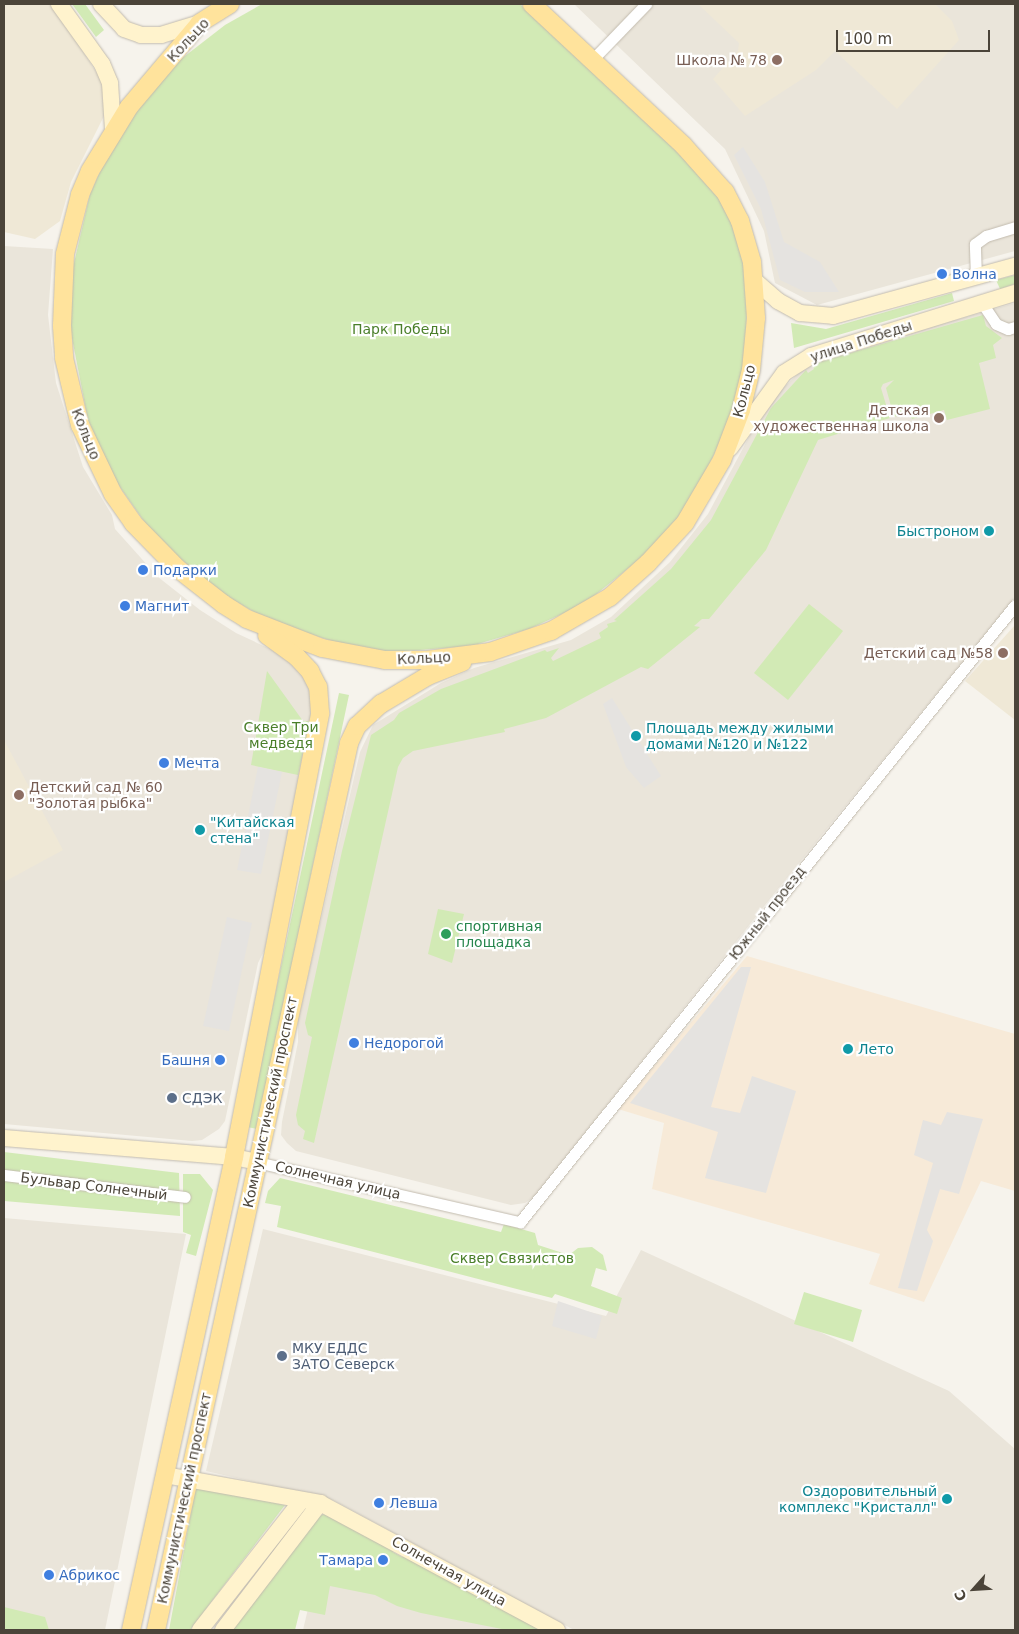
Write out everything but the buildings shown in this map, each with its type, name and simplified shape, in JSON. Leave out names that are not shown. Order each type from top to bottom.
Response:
[{"type":"main road","name":"Кольцо","points":[[230,4],[200,24],[113,130],[80,195],[65,254],[62,326],[73,400],[90,449],[132,523],[200,588],[247,619],[322,648],[385,660],[427,660],[490,652],[551,631],[610,597],[648,563],[685,523],[722,460],[741,410],[751,370],[756,318],[754,280],[740,221],[725,192],[683,145],[592,60],[545,10],[532,4]]},
{"type":"main road","name":"Коммунистический проспект","points":[[131,1630],[234,1157],[320,713],[314,678],[297,657],[247,619]]},
{"type":"main road","name":"Коммунистический проспект","points":[[157,1629],[188,1477],[352,734],[365,718],[404,690],[435,673],[490,652]]},
{"type":"street","points":[[59,4],[104,70],[112,97],[113,130]]},
{"type":"street","points":[[100,4],[124,29],[141,35],[161,35],[200,24]]},
{"type":"street","points":[[592,60],[646,4]]},
{"type":"street","points":[[1015,227],[986,236],[975,244],[976,277],[982,303],[996,324],[1008,329],[1015,327]]},
{"type":"street","name":"улица Победы","points":[[754,280],[778,301],[800,313],[833,316],[1015,266]]},
{"type":"street","name":"улица Победы","points":[[722,460],[784,373],[811,356],[1015,293]]},
{"type":"street","name":"Южный проезд","points":[[520,1222],[1015,605]]},
{"type":"street","name":"Солнечная улица","points":[[4,1138],[234,1157],[520,1222]]},
{"type":"street","name":"Бульвар Солнечный","points":[[4,1175],[185,1196]]},
{"type":"street","name":"Солнечная улица","points":[[165,1475],[188,1477],[320,1503],[557,1630]]},
{"type":"street","points":[[200,1630],[302,1500]]},
{"type":"street","points":[[223,1630],[320,1503]]},
{"type":"shaded area","points":[[4,4],[52,4],[102,81],[106,112],[71,182],[60,221],[35,239],[4,232]]},
{"type":"shaded area","points":[[574,4],[1015,4],[1015,251],[817,305],[775,283],[764,231],[725,149]]},
{"type":"shaded area","name":"Школа № 78","points":[[698,4],[935,4],[952,21],[959,40],[897,109],[835,51],[816,70],[745,116],[713,79],[738,51],[739,43]]},
{"type":"shaded area","points":[[743,147],[765,182],[784,242],[820,262],[839,292],[805,292],[780,280],[761,209],[734,155]]},
{"type":"shaded area","points":[[4,246],[53,249],[48,315],[56,383],[83,467],[112,515],[115,529],[158,577],[200,610],[236,633],[283,655],[307,676],[314,715],[265,949],[258,963],[225,1121],[219,1129],[202,1140],[192,1141],[4,1124]]},
{"type":"shaded area","points":[[1015,303],[1015,597],[765,905],[535,1196],[525,1203],[511,1205],[296,1151],[281,1135],[298,1042],[298,1019],[360,752],[373,725],[441,683],[474,668],[571,640],[611,617],[670,562],[708,514],[766,405],[810,362]]},
{"type":"shaded area","name":"Детский сад №58","points":[[1015,625],[1015,720],[965,681]]},
{"type":"shaded area","points":[[612,698],[661,776],[644,788],[626,767],[603,704]]},
{"type":"shaded area","name":"Детский сад № 60 \"Золотая рыбка\"","points":[[4,740],[63,850],[4,882]]},
{"type":"shaded area","points":[[258,767],[282,772],[261,874],[237,870]]},
{"type":"shaded area","points":[[227,917],[252,923],[229,1031],[203,1026]]},
{"type":"shaded area","points":[[747,956],[1015,1034],[1015,1191],[981,1181],[924,1302],[869,1284],[880,1254],[652,1189],[664,1123],[618,1109]]},
{"type":"shaded area","points":[[741,967],[751,967],[711,1107],[740,1113],[752,1076],[796,1091],[766,1193],[705,1178],[718,1132],[630,1103]]},
{"type":"shaded area","points":[[947,1112],[983,1119],[959,1194],[940,1189],[927,1230],[933,1241],[917,1291],[898,1288],[933,1163],[914,1155],[923,1120],[941,1125]]},
{"type":"shaded area","points":[[4,1218],[186,1234],[105,1630],[4,1630]]},
{"type":"shaded area","points":[[263,1229],[606,1316],[641,1250],[949,1391],[1015,1449],[1015,1630],[574,1630],[333,1500],[206,1471]]},
{"type":"shaded area","points":[[558,1301],[602,1316],[596,1339],[552,1326]]},
{"type":"shaded area","points":[[320,1558],[514,1630],[303,1630]]},
{"type":"green space","points":[[72,4],[85,4],[104,30],[96,37]]},
{"type":"green space","name":"Парк Победы","points":[[262,4],[520,4],[682,154],[715,192],[728,215],[744,256],[748,298],[743,373],[729,422],[705,474],[678,518],[641,558],[584,604],[529,629],[471,646],[394,652],[351,647],[272,622],[226,596],[191,570],[148,527],[115,480],[88,420],[71,333],[71,276],[90,194],[107,156],[130,118],[176,63],[225,25]]},
{"type":"green space","points":[[1015,275],[1015,284],[1000,289],[996,280]]},
{"type":"green space","points":[[952,293],[954,301],[794,348],[791,323],[826,329]]},
{"type":"green space","points":[[983,315],[986,326],[1002,338],[993,345],[996,358],[979,363],[990,409],[947,420],[944,410],[912,419],[909,412],[894,417],[886,388],[894,380],[883,384],[881,388],[890,418],[818,440],[766,550],[709,619],[702,619],[694,626],[700,627],[648,669],[641,667],[546,718],[504,729],[505,732],[413,751],[403,758],[398,767],[314,1143],[303,1139],[305,1131],[298,1125],[296,1115],[312,1037],[308,1035],[305,1023],[342,851],[371,735],[394,720],[399,713],[441,689],[545,650],[547,652],[559,648],[551,658],[553,661],[601,638],[599,633],[608,627],[607,624],[617,621],[614,620],[671,569],[711,520],[771,408],[806,370],[808,373],[814,369],[812,364]]},
{"type":"green space","points":[[809,604],[843,631],[788,700],[754,673]]},
{"type":"green space","name":"Сквер Три медведя","points":[[267,671],[303,721],[310,721],[298,775],[251,765]]},
{"type":"green space","points":[[339,693],[349,695],[257,1129],[247,1127]]},
{"type":"green space","name":"спортивная площадка","points":[[438,909],[464,914],[452,963],[428,954]]},
{"type":"green space","points":[[4,1152],[179,1173],[180,1216],[4,1201]]},
{"type":"green space","points":[[183,1174],[200,1174],[213,1190],[196,1256],[186,1253],[191,1235],[183,1232]]},
{"type":"green space","name":"Сквер Связистов","points":[[280,1178],[501,1232],[504,1224],[535,1233],[538,1245],[569,1255],[578,1248],[592,1247],[603,1255],[607,1271],[596,1268],[591,1286],[622,1298],[617,1314],[555,1294],[552,1298],[277,1227],[281,1206],[265,1203],[268,1191]]},
{"type":"green space","points":[[804,1292],[862,1310],[853,1342],[794,1324]]},
{"type":"green space","points":[[196,1486],[285,1505],[190,1630],[169,1630]]},
{"type":"green space","points":[[330,1513],[392,1545],[393,1552],[402,1557],[411,1553],[547,1630],[507,1630],[421,1613],[397,1606],[375,1595],[330,1586],[325,1615],[300,1610],[295,1630],[229,1630],[316,1516]]},
{"type":"green space","points":[[4,1607],[45,1617],[49,1630],[4,1630]]},
{"type":"place","name":"Школа № 78","points":[[777,60]]},
{"type":"place","name":"Волна","points":[[942,274]]},
{"type":"place","name":"Детская художественная школа","points":[[939,418]]},
{"type":"place","name":"Быстроном","points":[[989,531]]},
{"type":"place","name":"Подарки","points":[[143,570]]},
{"type":"place","name":"Магнит","points":[[125,606]]},
{"type":"place","name":"Детский сад №58","points":[[1003,653]]},
{"type":"place","name":"Площадь между жилыми домами №120 и №122","points":[[636,736]]},
{"type":"place","name":"Мечта","points":[[164,763]]},
{"type":"place","name":"Детский сад № 60 \"Золотая рыбка\"","points":[[19,795]]},
{"type":"place","name":"\"Китайская стена\"","points":[[200,830]]},
{"type":"place","name":"спортивная площадка","points":[[446,934]]},
{"type":"place","name":"Недорогой","points":[[354,1043]]},
{"type":"place","name":"Лето","points":[[848,1049]]},
{"type":"place","name":"Башня","points":[[220,1060]]},
{"type":"place","name":"СДЭК","points":[[172,1098]]},
{"type":"place","name":"МКУ ЕДДС ЗАТО Северск","points":[[282,1356]]},
{"type":"place","name":"Оздоровительный комплекс \"Кристалл\"","points":[[947,1499]]},
{"type":"place","name":"Левша","points":[[379,1503]]},
{"type":"place","name":"Тамара","points":[[383,1560]]},
{"type":"place","name":"Абрикос","points":[[49,1575]]}]
